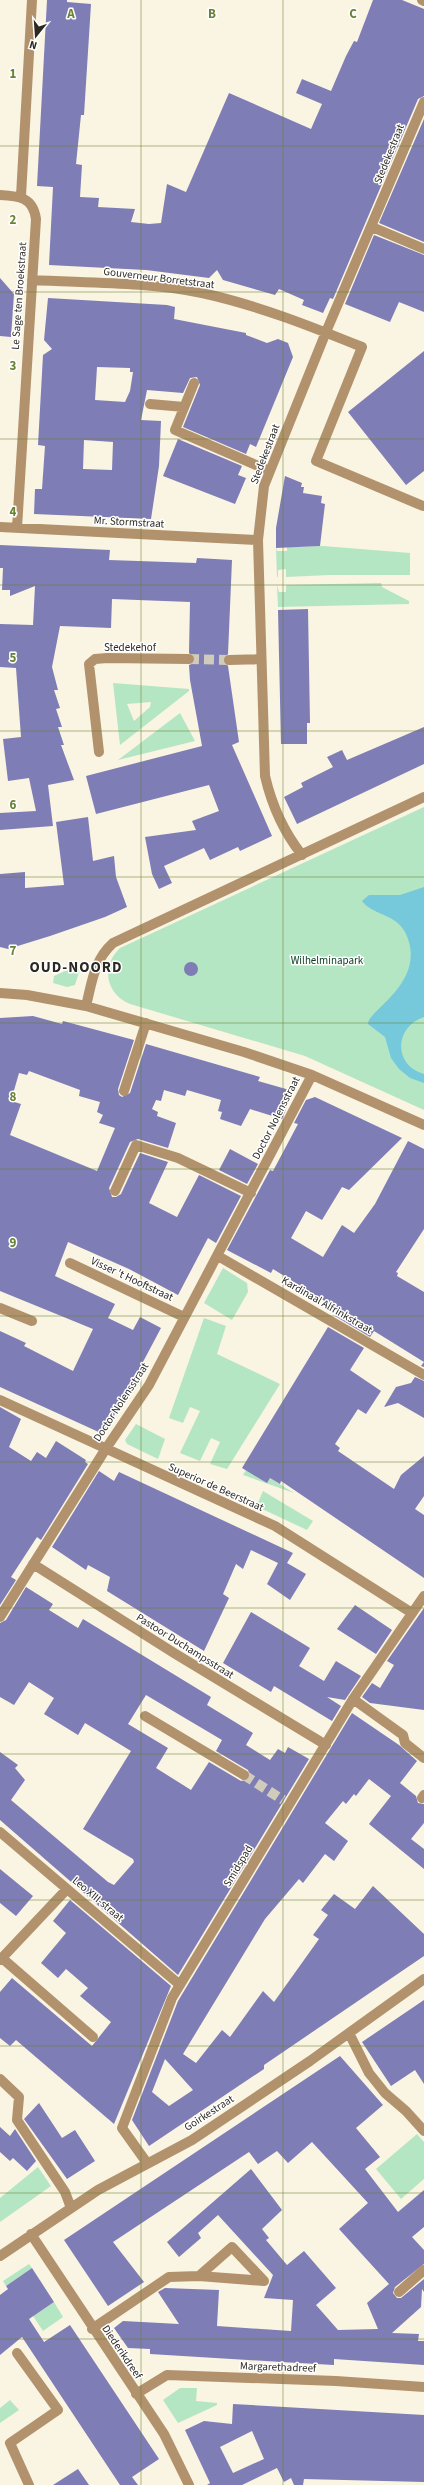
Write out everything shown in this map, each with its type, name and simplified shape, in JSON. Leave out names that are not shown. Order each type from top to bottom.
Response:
[{"type":"street","points":[[0,195],[21,196],[32,0]]},
{"type":"street","name":"Stedekestraat","points":[[302,855],[286,835],[270,796],[265,776],[258,540],[264,486],[326,332],[372,228],[424,102]]},
{"type":"street","name":"Le Sage ten Broekstraat","points":[[17,528],[36,219],[31,204],[21,196]]},
{"type":"street","points":[[372,228],[424,249]]},
{"type":"street","name":"Gouverneur Borretstraat","points":[[32,280],[92,283],[200,293],[239,302],[326,332],[362,347],[316,461],[423,506]]},
{"type":"street","points":[[194,383],[175,430],[270,471]]},
{"type":"street","points":[[150,404],[184,407]]},
{"type":"street","name":"Mr. Stormstraat","points":[[0,527],[258,540]]},
{"type":"street","name":"Stedekehof","points":[[99,752],[88,664],[95,659],[107,658],[190,659]]},
{"type":"street","points":[[228,660],[261,659]]},
{"type":"street","points":[[86,1006],[96,966],[102,953],[113,943],[424,797]]},
{"type":"street","points":[[0,993],[27,995],[86,1006],[244,1052],[312,1075],[424,1125]]},
{"type":"street","points":[[124,1091],[146,1023]]},
{"type":"street","name":"Doctor Nolensstraat","points":[[0,1617],[105,1450],[149,1386],[312,1075]]},
{"type":"street","points":[[115,1191],[136,1145],[178,1158],[251,1193]]},
{"type":"street","name":"Kardinaal Alfrinkstraat","points":[[218,1256],[424,1375]]},
{"type":"street","name":"Visser 't Hooftstraat","points":[[70,1263],[184,1317]]},
{"type":"street","points":[[0,1308],[32,1321]]},
{"type":"street","name":"Superior de Beerstraat","points":[[0,1400],[105,1450],[275,1526],[412,1614]]},
{"type":"street","name":"Pastoor Duchampsstraat","points":[[33,1564],[174,1654],[326,1745]]},
{"type":"street","name":"Smidspad","points":[[147,2162],[122,2128],[172,1998],[286,1802],[326,1745],[353,1699],[424,1596]]},
{"type":"street","points":[[353,1699],[403,1735],[405,1743],[424,1758]]},
{"type":"street","points":[[145,1716],[244,1775]]},
{"type":"street","name":"Leo XIII-straat","points":[[0,1832],[180,1985]]},
{"type":"street","points":[[67,1890],[1,1959],[93,2037]]},
{"type":"street","name":"Goirkestraat","points":[[0,2256],[71,2208],[147,2162],[192,2140],[349,2033],[424,1979]]},
{"type":"street","points":[[349,2033],[369,2073],[385,2093],[406,2111],[424,2131]]},
{"type":"street","points":[[0,2079],[19,2097],[18,2120],[64,2192],[71,2208]]},
{"type":"street","name":"Diederikdreef","points":[[31,2234],[92,2329],[164,2434],[189,2485]]},
{"type":"street","points":[[92,2329],[169,2277],[199,2276],[264,2282],[232,2246],[199,2276]]},
{"type":"street","points":[[399,2292],[424,2270]]},
{"type":"street","points":[[17,2353],[58,2410],[10,2443],[29,2485]]},
{"type":"street","name":"Margarethadreef","points":[[136,2394],[167,2375],[336,2381],[424,2387]]},
{"type":"green space","points":[[323,546],[410,553],[410,575],[330,575],[286,577],[286,569],[278,570],[277,577],[276,547],[277,551],[287,551],[287,547]]},
{"type":"green space","points":[[381,583],[382,587],[409,601],[409,604],[278,607],[277,585],[279,592],[286,592],[286,585]]},
{"type":"green space","points":[[113,683],[189,689],[189,691],[120,745]],"holes":[[[151,702],[150,707],[134,721],[127,704]]]},
{"type":"green space","points":[[180,713],[195,741],[118,760]]},
{"type":"green space","name":"Wilhelminapark","points":[[424,807],[424,1110],[305,1056],[130,1004],[115,993],[108,979],[108,971],[114,955],[120,948]]},
{"type":"green space","points":[[76,966],[80,969],[75,985],[67,987],[53,983],[54,976]]},
{"type":"green space","points":[[223,1268],[247,1283],[248,1292],[232,1320],[204,1303]]},
{"type":"green space","points":[[204,1318],[226,1326],[217,1354],[280,1384],[227,1469],[210,1464],[220,1442],[211,1438],[200,1461],[180,1453],[200,1411],[190,1407],[183,1423],[169,1418]]},
{"type":"green space","points":[[136,1424],[165,1439],[158,1459],[127,1444],[125,1440]]},
{"type":"green space","points":[[249,1465],[294,1493],[243,1475]]},
{"type":"green space","points":[[263,1491],[313,1521],[307,1530],[258,1507],[257,1505]]},
{"type":"green space","points":[[417,2134],[424,2142],[424,2179],[401,2199],[376,2169]]},
{"type":"green space","points":[[38,2167],[51,2186],[0,2222],[0,2198]]},
{"type":"green space","points":[[29,2264],[32,2268],[6,2286],[3,2281]]},
{"type":"green space","points":[[54,2302],[63,2317],[43,2331],[33,2316]]},
{"type":"green space","points":[[180,2388],[197,2388],[196,2401],[217,2403],[217,2405],[178,2423],[163,2400]]},
{"type":"green space","points":[[10,2400],[19,2410],[0,2423],[0,2408]]},
{"type":"water","points":[[424,887],[424,1017],[414,1022],[407,1029],[401,1046],[402,1055],[407,1063],[414,1069],[424,1074],[424,1083],[410,1078],[399,1069],[391,1058],[385,1037],[368,1024],[370,1019],[393,995],[401,984],[408,972],[411,958],[409,942],[400,925],[394,920],[367,906],[362,901],[369,895],[400,895]]},
{"type":"building","points":[[47,0],[67,0],[67,2],[91,4],[84,115],[81,115],[76,164],[82,165],[80,197],[99,198],[98,207],[135,209],[131,222],[149,224],[161,223],[167,184],[186,192],[229,93],[311,129],[322,104],[296,93],[302,79],[331,91],[346,56],[354,41],[357,42],[373,0],[402,0],[424,9],[424,96],[418,99],[333,299],[330,298],[323,313],[302,305],[304,300],[279,289],[275,295],[223,280],[217,270],[209,278],[146,270],[49,265],[53,187],[37,186]]},
{"type":"building","points":[[424,119],[424,242],[379,223]]},
{"type":"building","points":[[374,235],[424,255],[424,312],[399,302],[390,322],[345,304]]},
{"type":"building","points":[[0,278],[14,294],[11,337],[0,336]]},
{"type":"building","points":[[48,298],[167,305],[175,307],[174,319],[246,333],[246,335],[267,343],[278,339],[288,343],[293,357],[256,447],[250,444],[246,454],[183,427],[200,385],[197,377],[190,378],[183,393],[147,390],[141,420],[161,421],[159,466],[151,519],[34,514],[35,489],[42,489],[45,446],[38,445],[43,355],[52,349],[44,340]],"holes":[[[97,367],[130,368],[130,372],[133,372],[130,391],[125,402],[95,400]],[[84,440],[113,442],[112,470],[83,469]]]},
{"type":"building","points":[[424,351],[424,471],[406,485],[348,412]]},
{"type":"building","points":[[178,439],[242,466],[238,475],[246,478],[235,504],[163,476]]},
{"type":"building","points":[[285,476],[302,483],[301,487],[304,487],[303,493],[322,496],[321,503],[325,504],[320,546],[276,548],[276,528]]},
{"type":"building","points":[[0,545],[110,550],[109,560],[196,563],[197,558],[232,560],[228,654],[223,660],[228,666],[239,742],[232,745],[272,836],[240,851],[238,847],[210,860],[204,848],[164,866],[172,883],[159,889],[152,874],[145,837],[196,830],[192,821],[219,811],[209,785],[96,814],[86,776],[202,746],[190,680],[189,665],[194,663],[195,659],[189,653],[190,602],[112,599],[111,628],[60,626],[52,667],[58,690],[54,690],[60,708],[56,709],[62,727],[58,727],[64,745],[61,745],[74,780],[48,785],[53,826],[0,830],[0,813],[36,811],[29,778],[8,781],[3,739],[21,737],[16,668],[0,667],[0,624],[33,625],[35,586],[10,596],[10,590],[2,590],[3,568],[0,568]]},
{"type":"building","points":[[308,609],[310,723],[307,723],[307,744],[281,744],[278,610]]},
{"type":"building","points":[[424,727],[424,764],[297,824],[284,797],[303,787],[301,783],[333,767],[327,757],[342,750],[347,760]]},
{"type":"building","points":[[88,817],[93,861],[114,856],[116,877],[127,907],[105,917],[50,936],[8,949],[0,947],[0,874],[25,872],[25,888],[64,885],[56,822]]},
{"type":"building","points":[[188,962],[194,962],[198,966],[198,972],[194,976],[188,976],[184,972],[184,966]]},
{"type":"building","points":[[33,1016],[62,1024],[63,1021],[134,1040],[118,1089],[119,1095],[122,1097],[130,1093],[146,1044],[260,1077],[258,1081],[293,1091],[282,1119],[250,1109],[241,1126],[220,1119],[222,1112],[218,1111],[221,1100],[187,1090],[185,1096],[164,1090],[161,1101],[156,1100],[152,1109],[158,1112],[157,1116],[176,1123],[168,1148],[138,1139],[130,1142],[109,1188],[112,1197],[116,1197],[121,1194],[140,1153],[168,1162],[149,1203],[177,1217],[199,1175],[241,1196],[216,1243],[208,1238],[178,1295],[129,1269],[68,1242],[55,1276],[115,1304],[108,1318],[133,1330],[140,1317],[161,1328],[103,1434],[0,1387],[0,1331],[26,1343],[24,1346],[73,1371],[93,1329],[0,1291],[0,1018]],"holes":[[[29,1071],[80,1090],[79,1096],[100,1102],[97,1112],[103,1115],[99,1123],[115,1128],[97,1171],[10,1135],[21,1104],[11,1101],[19,1073],[27,1075]]]},
{"type":"building","points":[[315,1097],[402,1138],[349,1190],[342,1187],[322,1220],[306,1211],[291,1238],[323,1257],[342,1225],[354,1233],[375,1204],[408,1141],[424,1149],[424,1229],[396,1272],[398,1273],[397,1276],[424,1292],[424,1362],[374,1331],[370,1337],[335,1316],[339,1310],[273,1269],[271,1273],[227,1250],[270,1170],[273,1171],[298,1124],[294,1123],[306,1100]]},
{"type":"building","points":[[230,1149],[258,1164],[247,1184],[219,1170]]},
{"type":"building","points":[[328,1327],[364,1348],[350,1370],[381,1391],[366,1414],[358,1409],[335,1444],[340,1448],[338,1451],[394,1489],[401,1475],[424,1456],[424,1496],[415,1509],[424,1515],[424,1578],[281,1481],[280,1484],[270,1478],[267,1483],[242,1468]]},
{"type":"building","points":[[415,1377],[424,1381],[424,1418],[398,1403],[384,1407],[396,1387],[411,1383]]},
{"type":"building","points":[[0,1407],[21,1419],[9,1447],[31,1461],[37,1452],[46,1458],[56,1441],[86,1460],[85,1462],[88,1464],[41,1540],[37,1537],[11,1577],[16,1580],[0,1605]]},
{"type":"building","points":[[99,1471],[114,1481],[119,1472],[293,1553],[287,1563],[306,1574],[290,1600],[267,1584],[278,1563],[251,1550],[243,1569],[236,1564],[223,1594],[229,1598],[204,1651],[107,1591],[110,1577],[88,1565],[86,1570],[52,1547]]},
{"type":"building","points":[[26,1587],[53,1604],[49,1610],[78,1628],[83,1619],[211,1697],[207,1705],[253,1733],[246,1745],[270,1760],[278,1749],[285,1753],[288,1747],[309,1759],[178,1975],[0,1820],[0,1752],[18,1765],[15,1768],[25,1780],[11,1800],[108,1882],[114,1885],[134,1862],[133,1859],[83,1829],[131,1751],[85,1723],[78,1735],[44,1714],[54,1698],[29,1682],[14,1705],[0,1697],[0,1623],[6,1620]],"holes":[[[146,1695],[222,1740],[216,1751],[248,1770],[250,1775],[249,1779],[241,1781],[209,1762],[191,1790],[156,1768],[168,1748],[128,1724]]]},
{"type":"building","points":[[355,1605],[392,1630],[376,1654],[337,1629]]},
{"type":"building","points":[[424,1608],[424,1710],[370,1703],[362,1697],[372,1683],[380,1688],[394,1665],[387,1661]]},
{"type":"building","points":[[251,1612],[310,1648],[299,1666],[324,1681],[336,1661],[361,1676],[345,1700],[327,1697],[341,1706],[332,1721],[274,1686],[271,1692],[223,1663]]},
{"type":"building","points":[[352,1713],[399,1745],[417,1761],[400,1783],[416,1796],[418,1803],[424,1804],[424,1823],[411,1839],[424,1849],[424,1869],[369,1824],[391,1796],[369,1779],[356,1796],[354,1794],[346,1804],[343,1801],[325,1823],[348,1841],[334,1861],[325,1854],[303,1883],[299,1879],[265,1919],[183,2054],[196,2063],[222,2030],[230,2037],[263,1991],[274,2002],[319,1939],[313,1935],[328,1915],[321,1910],[334,1894],[355,1909],[373,1886],[424,1934],[424,1956],[264,2065],[264,2069],[149,2146],[132,2120],[178,2001]],"holes":[[[165,2059],[193,2090],[169,2106],[152,2092]]]},
{"type":"building","points":[[0,1869],[33,1896],[16,1916],[0,1903]]},
{"type":"building","points":[[70,1900],[171,1986],[114,2124],[16,2040],[10,2046],[0,2038],[0,1992],[12,1978],[92,2046],[111,2022],[80,1996],[88,1988],[66,1969],[58,1978],[41,1963],[66,1933],[53,1921]]},
{"type":"building","points":[[424,2000],[424,2084],[415,2070],[391,2086],[362,2042]]},
{"type":"building","points":[[340,2056],[383,2105],[356,2128],[380,2157],[365,2169],[398,2212],[424,2190],[424,2227],[412,2237],[424,2250],[424,2264],[395,2287],[393,2293],[397,2298],[401,2298],[424,2279],[424,2292],[422,2289],[421,2307],[392,2333],[419,2334],[418,2341],[424,2341],[424,2365],[334,2359],[334,2365],[281,2362],[150,2354],[150,2349],[128,2348],[114,2328],[123,2321],[179,2324],[158,2292],[165,2288],[219,2290],[217,2326],[291,2331],[293,2300],[264,2298],[273,2275],[218,2215],[198,2233],[201,2238],[179,2257],[167,2242],[251,2169],[282,2210],[262,2229],[269,2238],[266,2240],[287,2265],[304,2251],[336,2288],[316,2305],[338,2330],[378,2329],[367,2303],[389,2284],[339,2229],[368,2203],[312,2142],[288,2163],[277,2151],[258,2164],[249,2152],[113,2242],[144,2282],[108,2306],[64,2240]]},
{"type":"building","points":[[39,2103],[62,2138],[75,2130],[95,2161],[67,2179],[24,2119]]},
{"type":"building","points":[[0,2127],[10,2136],[15,2129],[36,2161],[27,2171],[13,2158],[10,2161],[0,2152]]},
{"type":"building","points":[[32,2268],[54,2302],[29,2319],[44,2342],[70,2325],[159,2459],[132,2477],[138,2485],[120,2485],[22,2337],[0,2355],[0,2295],[8,2289],[6,2286]]},
{"type":"building","points":[[233,2404],[424,2415],[424,2482],[304,2479],[303,2485],[294,2485],[291,2478],[284,2482],[277,2468],[242,2485],[207,2485],[210,2483],[185,2430],[204,2421],[232,2424]],"holes":[[[252,2431],[264,2459],[233,2473],[220,2447]]]},
{"type":"building","points":[[78,2469],[89,2485],[53,2485]]},
{"type":"tunnel","points":[[189,659],[229,660]]},
{"type":"tunnel","points":[[244,1775],[283,1800]]},
{"type":"district","name":"OUD-NOORD","points":[[76,967]]}]
